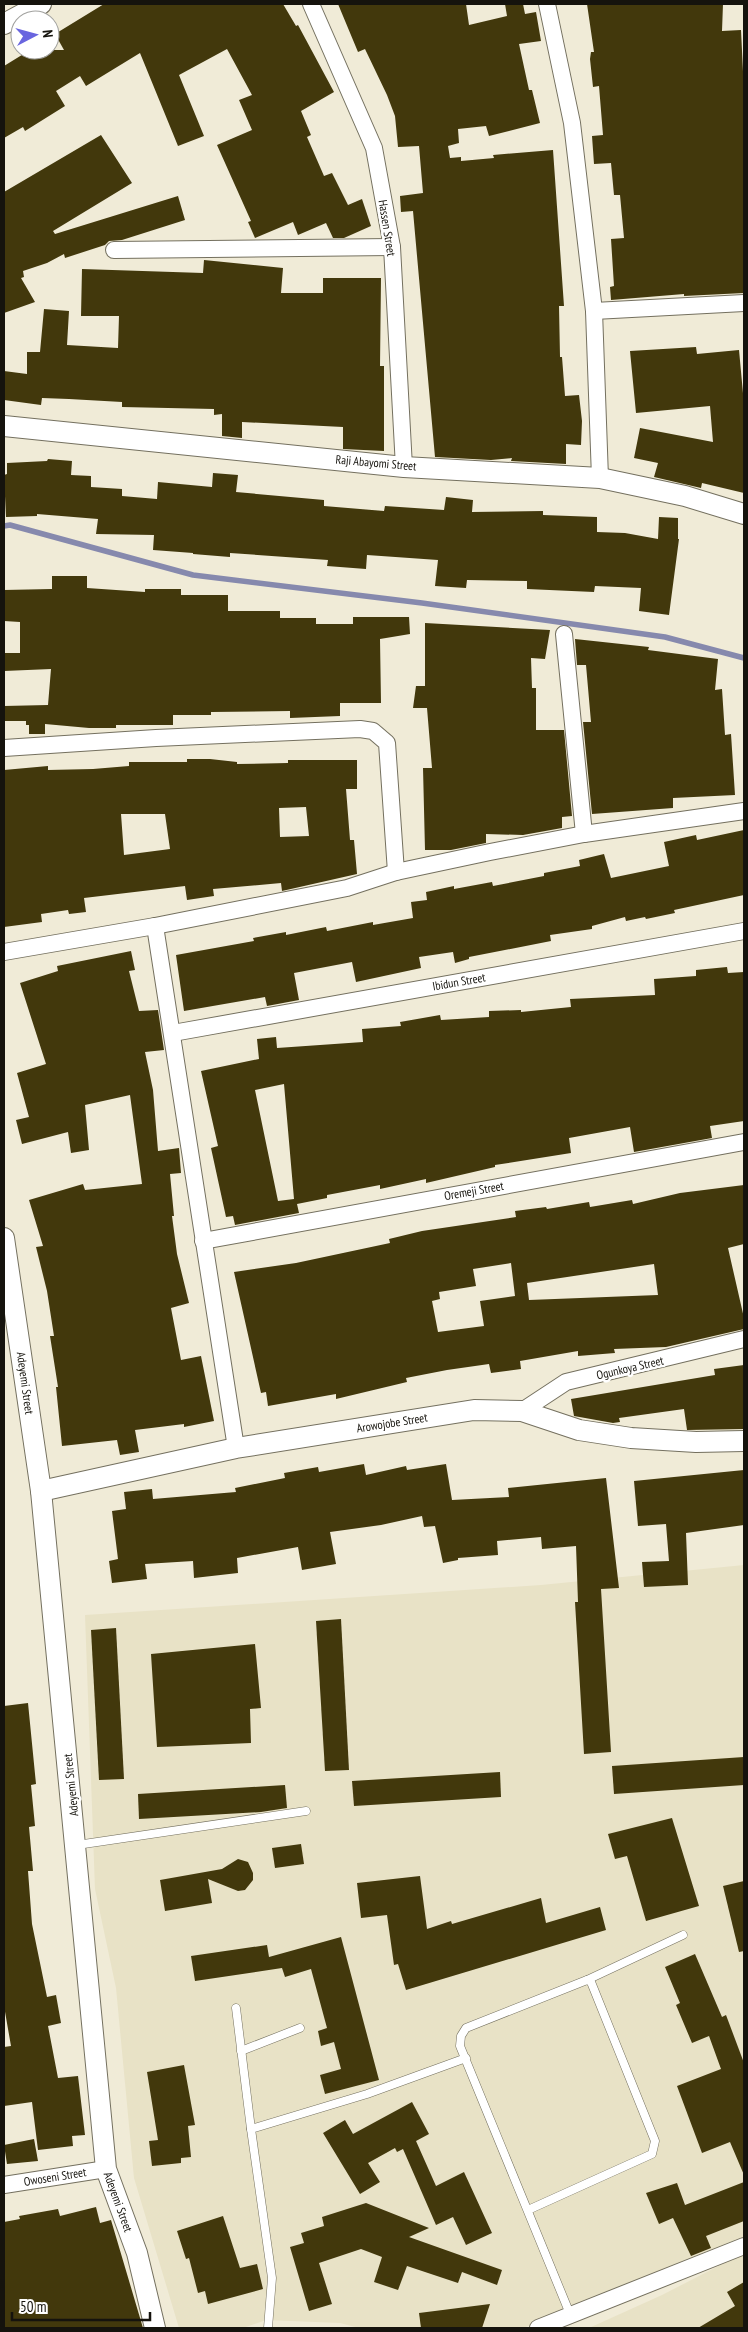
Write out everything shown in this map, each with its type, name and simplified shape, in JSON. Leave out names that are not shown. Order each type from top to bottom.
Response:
[{"type":"street","points":[[4,24],[41,4]]},
{"type":"street","name":"Hassen Street","points":[[311,4],[374,148],[392,247],[404,467]]},
{"type":"street","points":[[547,4],[572,123],[594,311],[600,478]]},
{"type":"street","points":[[114,250],[392,247]]},
{"type":"street","points":[[594,311],[744,303]]},
{"type":"street","name":"Raji Abayomi Street","points":[[4,426],[404,467],[600,478],[685,496],[744,514]]},
{"type":"street","points":[[564,634],[584,834]]},
{"type":"street","points":[[4,748],[360,729],[373,731],[387,743],[396,872]]},
{"type":"street","points":[[4,952],[155,926],[348,888],[396,872],[584,834],[744,811]]},
{"type":"street","points":[[155,926],[236,1448]]},
{"type":"street","name":"Ibidun Street","points":[[173,1033],[744,931]]},
{"type":"street","name":"Oremeji Street","points":[[203,1241],[744,1142]]},
{"type":"street","name":"Adeyemi Street","points":[[4,1238],[41,1491],[77,1845],[106,2169],[137,2253],[154,2328]]},
{"type":"street","name":"Ogunkoya Street","points":[[522,1411],[566,1382],[744,1339]]},
{"type":"street","name":"Arowojobe Street","points":[[41,1491],[236,1448],[474,1410],[522,1411],[578,1430],[631,1438],[696,1442],[744,1441]]},
{"type":"street","name":"Owoseni Street","points":[[4,2185],[106,2169]]},
{"type":"street","points":[[538,2328],[744,2246]]},
{"type":"lane","points":[[77,1845],[306,1811]]},
{"type":"lane","points":[[570,2314],[460,2046],[461,2036],[466,2028],[587,1980],[683,1934]]},
{"type":"lane","points":[[528,2210],[652,2154],[655,2149],[655,2141],[591,1982],[587,1980]]},
{"type":"lane","points":[[236,2008],[240,2051],[272,2278],[268,2328]]},
{"type":"lane","points":[[240,2051],[300,2028]]},
{"type":"lane","points":[[251,2129],[367,2094],[466,2058]]},
{"type":"shaded area","points":[[744,1565],[744,2244],[523,2328],[359,2328],[340,2323],[266,2320],[243,2328],[179,2328],[134,2178],[116,1988],[95,1889],[85,1615],[541,1585]]},
{"type":"shaded area","points":[[744,2253],[744,2328],[589,2328],[662,2295]]},
{"type":"building","points":[[104,4],[283,4],[296,26],[298,25],[334,92],[301,111],[311,135],[307,137],[324,176],[332,173],[348,205],[362,199],[371,226],[344,238],[333,238],[326,223],[298,235],[293,222],[255,238],[248,222],[251,221],[217,145],[252,130],[239,100],[252,95],[227,49],[179,75],[204,136],[178,146],[140,53],[86,86],[80,76],[56,91],[65,106],[25,131],[23,127],[4,138],[4,66],[14,60],[60,60],[60,50],[64,50],[60,43],[60,31]]},
{"type":"building","points":[[338,4],[466,4],[469,25],[507,16],[505,4],[523,4],[525,14],[536,12],[541,41],[519,44],[529,90],[532,90],[540,123],[489,136],[486,126],[458,129],[459,143],[448,146],[450,158],[461,157],[461,161],[494,158],[493,155],[553,150],[564,306],[559,306],[560,357],[562,357],[565,396],[579,395],[582,421],[581,445],[566,444],[566,464],[511,461],[512,458],[491,460],[435,457],[413,211],[401,212],[400,196],[423,193],[419,146],[398,147],[395,116],[387,95],[365,49],[358,52]]},
{"type":"building","points":[[587,4],[723,4],[722,31],[741,30],[744,92],[744,293],[684,296],[684,294],[611,300],[610,287],[614,286],[611,239],[624,238],[620,195],[614,195],[611,163],[594,164],[592,136],[603,135],[599,86],[593,87],[590,59],[591,52],[594,52]]},
{"type":"building","points":[[101,135],[132,183],[53,231],[55,234],[178,196],[185,220],[122,240],[109,241],[105,245],[65,258],[64,254],[47,263],[23,271],[24,277],[21,278],[35,302],[4,313],[4,192]]},
{"type":"building","points":[[204,260],[283,268],[281,293],[323,293],[323,278],[381,278],[380,366],[384,366],[384,451],[343,449],[343,427],[242,422],[242,438],[222,436],[222,414],[214,415],[214,409],[122,407],[122,402],[69,399],[42,398],[41,405],[4,400],[4,371],[27,374],[27,352],[40,352],[44,309],[69,311],[67,345],[118,348],[119,316],[81,316],[82,269],[203,273]]},
{"type":"building","points":[[696,347],[697,354],[739,350],[744,404],[744,493],[702,483],[701,488],[654,477],[658,463],[634,458],[640,428],[713,442],[710,406],[636,413],[630,351]]},
{"type":"building","points":[[48,459],[72,461],[71,475],[91,476],[91,487],[122,489],[122,496],[157,499],[158,482],[212,487],[213,473],[238,475],[236,492],[324,500],[324,506],[384,511],[385,506],[444,510],[446,497],[473,500],[472,512],[543,511],[543,515],[597,517],[597,532],[625,533],[658,539],[659,517],[678,518],[679,539],[669,615],[639,611],[641,588],[595,586],[594,592],[527,589],[527,581],[467,580],[466,588],[435,586],[438,560],[367,555],[366,569],[327,566],[328,560],[230,553],[230,557],[193,554],[153,550],[154,535],[96,534],[98,519],[37,514],[37,516],[6,517],[4,475],[7,474],[7,463],[47,461]]},
{"type":"building","points":[[52,576],[87,576],[87,588],[145,592],[145,589],[181,589],[181,595],[228,595],[228,611],[280,611],[280,618],[316,618],[316,624],[353,624],[353,617],[409,617],[410,634],[380,639],[381,703],[340,703],[340,716],[290,718],[290,711],[211,712],[211,715],[173,715],[173,725],[116,725],[116,728],[89,728],[45,724],[45,734],[29,734],[29,725],[26,725],[26,721],[4,721],[4,706],[48,705],[51,669],[4,671],[4,653],[20,653],[20,622],[4,621],[4,590],[52,589]]},
{"type":"building","points":[[425,623],[550,630],[545,659],[531,658],[532,688],[536,688],[536,730],[564,730],[572,816],[562,817],[562,828],[523,835],[486,834],[486,843],[451,850],[425,850],[423,768],[432,768],[427,708],[413,708],[416,686],[425,686]]},
{"type":"building","points":[[575,639],[649,647],[648,650],[718,659],[715,690],[722,689],[725,735],[731,734],[735,795],[673,798],[673,808],[592,814],[583,722],[591,722],[586,665],[577,665]]},
{"type":"building","points":[[187,759],[210,759],[237,762],[237,764],[288,763],[288,760],[357,760],[357,789],[346,789],[350,840],[354,840],[357,874],[282,891],[281,883],[213,889],[214,896],[187,900],[185,886],[84,898],[86,912],[69,914],[68,910],[41,914],[42,922],[4,927],[4,770],[48,766],[48,770],[93,769],[129,766],[129,762],[187,762]],"holes":[[[306,807],[309,836],[280,837],[279,808]],[[121,814],[165,814],[170,849],[124,855]]]},
{"type":"building","points":[[744,830],[744,895],[674,910],[675,913],[646,919],[645,917],[626,921],[625,917],[592,926],[592,929],[550,935],[551,941],[469,957],[469,959],[455,963],[453,952],[419,957],[421,968],[356,982],[352,962],[294,973],[299,1000],[267,1006],[265,997],[184,1011],[176,955],[254,941],[253,938],[286,932],[286,935],[326,927],[327,931],[373,922],[373,925],[413,918],[411,902],[427,900],[426,892],[454,886],[454,889],[492,882],[493,886],[544,876],[544,873],[580,866],[579,860],[604,854],[611,878],[669,866],[664,842],[696,835],[697,840]]},
{"type":"building","points":[[131,951],[135,970],[129,971],[139,1011],[158,1010],[164,1050],[145,1052],[153,1090],[158,1151],[179,1148],[181,1173],[170,1174],[174,1216],[172,1216],[177,1254],[189,1303],[171,1308],[181,1360],[201,1356],[214,1421],[184,1427],[184,1424],[135,1430],[139,1452],[120,1455],[117,1440],[62,1446],[56,1387],[58,1387],[50,1336],[54,1336],[47,1291],[36,1247],[43,1246],[29,1200],[83,1184],[85,1190],[142,1184],[130,1095],[85,1105],[89,1150],[71,1153],[68,1132],[22,1144],[16,1120],[29,1117],[17,1073],[46,1064],[20,983],[58,971],[57,966]]},
{"type":"building","points":[[727,967],[728,973],[744,972],[744,1121],[710,1126],[712,1138],[634,1152],[630,1127],[569,1138],[571,1153],[495,1165],[495,1167],[426,1183],[426,1179],[380,1189],[380,1185],[327,1195],[327,1198],[297,1204],[299,1213],[235,1225],[233,1216],[226,1217],[211,1148],[218,1146],[201,1071],[259,1059],[257,1039],[276,1037],[277,1048],[363,1042],[362,1029],[401,1026],[400,1022],[440,1015],[441,1020],[489,1017],[489,1011],[521,1010],[521,1012],[571,1007],[570,999],[655,995],[654,979],[696,976],[696,970]],"holes":[[[284,1084],[294,1199],[278,1201],[255,1090]]]},
{"type":"building","points":[[744,1185],[744,1244],[728,1248],[744,1318],[744,1329],[666,1347],[614,1349],[615,1353],[578,1356],[578,1351],[520,1361],[521,1369],[491,1373],[489,1364],[447,1370],[406,1378],[407,1382],[336,1399],[336,1394],[268,1406],[266,1392],[261,1393],[234,1272],[296,1263],[390,1243],[389,1239],[422,1231],[516,1217],[515,1211],[546,1207],[547,1209],[589,1202],[590,1207],[632,1200],[633,1204],[680,1193]],"holes":[[[511,1263],[515,1296],[480,1301],[484,1326],[438,1332],[432,1301],[440,1299],[439,1292],[476,1286],[473,1269]],[[654,1264],[658,1295],[529,1300],[527,1283]]]},
{"type":"building","points":[[744,1365],[744,1429],[687,1430],[684,1409],[619,1418],[620,1422],[613,1423],[574,1416],[571,1399],[715,1375],[714,1369]]},
{"type":"building","points":[[364,1464],[366,1475],[406,1466],[407,1470],[446,1464],[452,1500],[509,1497],[508,1488],[606,1478],[619,1588],[601,1589],[611,1752],[584,1754],[575,1602],[578,1602],[576,1546],[542,1549],[541,1537],[497,1541],[498,1555],[458,1558],[458,1560],[443,1563],[435,1526],[424,1527],[422,1516],[381,1525],[330,1532],[336,1564],[302,1570],[298,1547],[237,1558],[238,1573],[194,1578],[193,1561],[145,1564],[147,1579],[112,1583],[109,1561],[118,1559],[112,1511],[126,1509],[124,1492],[152,1489],[153,1499],[236,1492],[235,1488],[285,1478],[284,1473],[318,1467],[319,1472]]},
{"type":"building","points":[[744,1470],[744,1525],[686,1533],[688,1585],[644,1587],[642,1562],[669,1561],[666,1524],[638,1526],[634,1481]]},
{"type":"building","points":[[341,1619],[349,1770],[325,1771],[316,1621]]},
{"type":"building","points":[[116,1628],[124,1779],[99,1780],[91,1630]]},
{"type":"building","points":[[255,1644],[261,1708],[250,1709],[251,1743],[157,1747],[151,1654]]},
{"type":"building","points":[[28,1703],[36,1784],[31,1785],[35,1826],[29,1827],[33,1871],[28,1871],[32,1924],[47,1997],[56,1995],[61,2023],[48,2026],[58,2078],[78,2076],[85,2135],[72,2136],[73,2146],[38,2150],[32,2102],[4,2106],[4,2047],[11,2046],[4,2006],[4,1706]]},
{"type":"building","points":[[744,1757],[744,1785],[614,1794],[612,1766]]},
{"type":"building","points":[[500,1772],[501,1797],[354,1806],[352,1781]]},
{"type":"building","points":[[285,1785],[287,1808],[261,1812],[139,1819],[138,1794]]},
{"type":"building","points":[[672,1818],[699,1906],[646,1921],[627,1856],[615,1859],[608,1834]]},
{"type":"building","points":[[301,1844],[304,1864],[275,1868],[272,1848]]},
{"type":"building","points":[[238,1859],[248,1862],[253,1873],[253,1880],[245,1890],[238,1891],[208,1879],[212,1903],[165,1911],[160,1880],[222,1869]]},
{"type":"building","points":[[420,1876],[427,1929],[451,1921],[452,1924],[541,1898],[546,1923],[600,1907],[606,1930],[406,1990],[398,1964],[394,1965],[387,1915],[361,1918],[357,1883]]},
{"type":"building","points":[[744,1881],[744,1951],[739,1952],[723,1886]]},
{"type":"building","points":[[341,1937],[379,2080],[325,2094],[320,2075],[341,2069],[334,2042],[321,2046],[318,2031],[327,2028],[311,1969],[285,1977],[282,1968],[195,1981],[191,1956],[267,1945],[269,1957]]},
{"type":"building","points":[[695,1954],[722,2017],[726,2015],[744,2063],[744,2175],[730,2142],[702,2153],[677,2086],[721,2069],[709,2036],[692,2043],[676,2005],[680,2003],[665,1967]]},
{"type":"building","points":[[184,2065],[195,2125],[188,2126],[191,2157],[181,2158],[181,2163],[152,2166],[149,2141],[158,2140],[147,2072]]},
{"type":"building","points":[[412,2102],[429,2134],[416,2141],[436,2186],[464,2172],[492,2233],[466,2245],[453,2217],[436,2225],[403,2149],[397,2152],[395,2148],[368,2163],[380,2182],[360,2194],[323,2133],[345,2120],[353,2134]]},
{"type":"building","points":[[34,2139],[38,2161],[7,2164],[4,2145]]},
{"type":"building","points":[[744,2182],[744,2221],[706,2236],[711,2248],[691,2256],[673,2218],[659,2224],[646,2193],[677,2183],[685,2205]]},
{"type":"building","points":[[366,2203],[429,2228],[409,2237],[502,2270],[497,2285],[462,2272],[458,2283],[407,2266],[398,2290],[374,2282],[382,2257],[361,2249],[319,2263],[332,2304],[309,2311],[290,2247],[304,2243],[301,2233],[324,2226],[322,2217]]},
{"type":"building","points":[[96,2207],[100,2223],[111,2220],[143,2328],[4,2328],[4,2222],[20,2219],[19,2216],[58,2209],[60,2216]]},
{"type":"building","points":[[223,2216],[240,2268],[257,2264],[263,2289],[208,2304],[205,2291],[198,2293],[189,2258],[186,2259],[177,2231]]},
{"type":"building","points":[[744,2282],[744,2328],[698,2328],[735,2306],[727,2292]]},
{"type":"building","points":[[490,2304],[482,2328],[421,2328],[419,2313]]},
{"type":"waterway","points":[[4,526],[10,525],[193,575],[422,603],[665,637],[744,658]]}]
